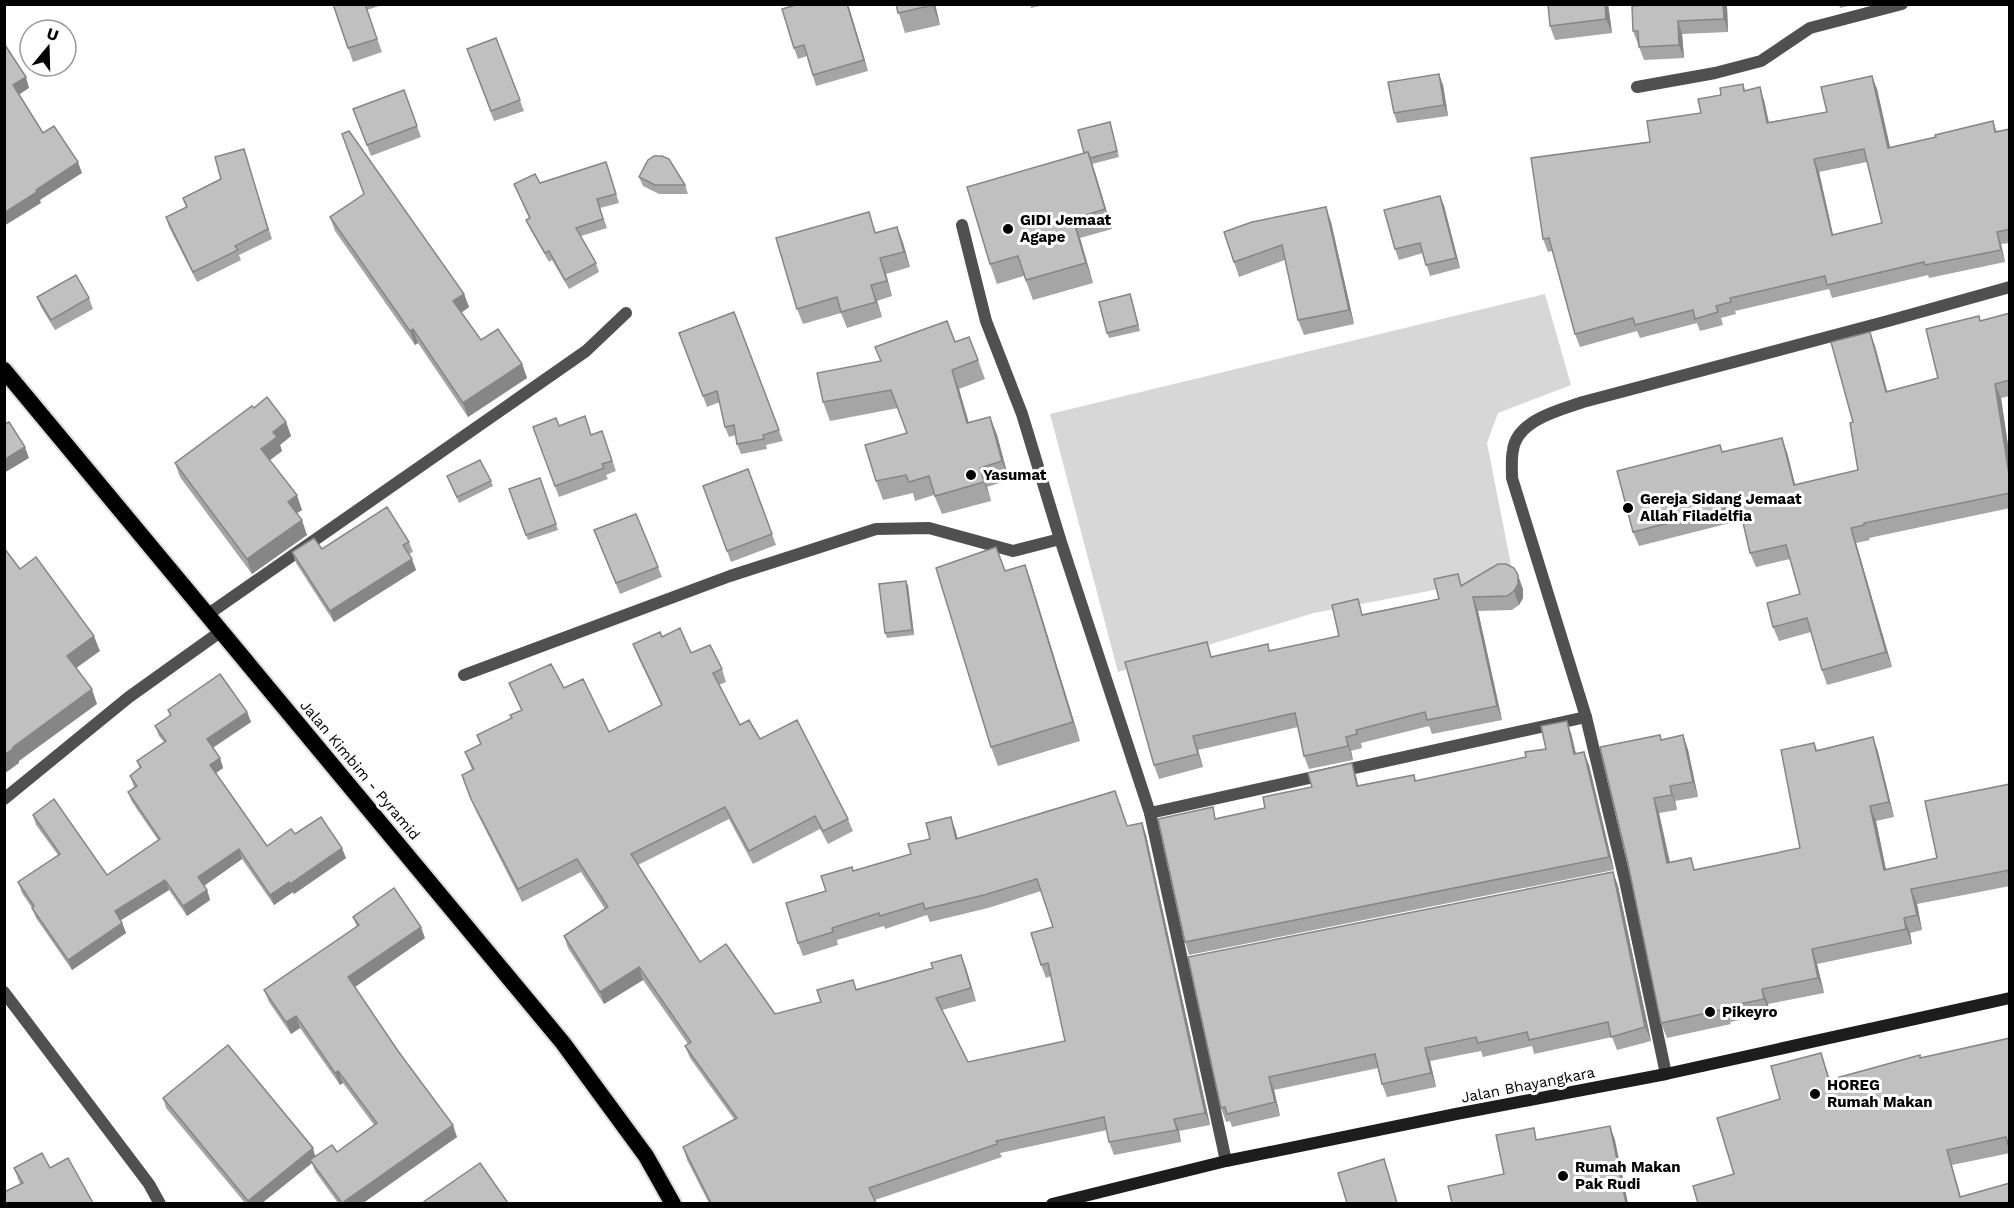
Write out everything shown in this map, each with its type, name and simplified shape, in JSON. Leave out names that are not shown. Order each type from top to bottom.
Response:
[{"type":"highway","name":"Jalan Kimbim - Pyramid","points":[[4,370],[563,1043],[646,1156],[673,1203]]},
{"type":"main road","name":"Jalan Bhayangkara","points":[[1052,1203],[1226,1161],[1666,1074],[2010,998]]},
{"type":"street","points":[[1637,87],[1715,73],[1761,61],[1810,28],[1902,4]]},
{"type":"street","points":[[962,225],[986,321],[1022,414],[1060,539],[1150,813],[1189,962],[1226,1161]]},
{"type":"street","points":[[1666,1074],[1618,877],[1586,717],[1512,478],[1513,447],[1525,428],[1547,414],[1583,402],[2010,287]]},
{"type":"street","points":[[207,615],[586,351],[626,313]]},
{"type":"street","points":[[464,675],[730,576],[876,529],[928,528],[1013,551],[1060,539]]},
{"type":"street","points":[[4,799],[129,697],[220,632]]},
{"type":"street","points":[[1150,813],[1586,717]]},
{"type":"street","points":[[4,992],[160,1203]]},
{"type":"shaded area","points":[[1545,294],[1571,385],[1498,413],[1487,443],[1513,575],[1314,613],[1118,672],[1050,414]]},
{"type":"building","points":[[333,4],[365,4],[377,39],[348,48]]},
{"type":"building","points":[[799,4],[847,4],[864,60],[813,75],[804,45],[794,48],[782,9]]},
{"type":"building","points":[[896,4],[932,4],[933,5],[898,13]]},
{"type":"building","points":[[1548,4],[1605,4],[1606,19],[1550,26]]},
{"type":"building","points":[[1723,4],[1724,19],[1678,21],[1679,45],[1639,47],[1638,31],[1633,31],[1632,6]]},
{"type":"building","points":[[496,38],[520,100],[491,111],[467,49]]},
{"type":"building","points":[[5,45],[18,65],[18,78],[24,78],[13,85],[43,133],[54,126],[78,162],[4,213]]},
{"type":"building","points":[[1439,74],[1444,105],[1394,113],[1388,82]]},
{"type":"building","points":[[1872,76],[1888,148],[1993,121],[1995,132],[2010,129],[2010,229],[1997,232],[2001,250],[1925,265],[1924,262],[1827,285],[1825,276],[1730,298],[1731,302],[1716,306],[1718,312],[1695,319],[1693,310],[1635,325],[1633,318],[1575,334],[1549,238],[1543,239],[1531,158],[1650,142],[1647,121],[1701,113],[1698,99],[1721,95],[1720,88],[1743,84],[1744,91],[1760,87],[1767,123],[1827,112],[1821,87]],"holes":[[[1864,149],[1882,223],[1832,235],[1814,159]]]},
{"type":"building","points":[[404,90],[417,126],[367,145],[353,109]]},
{"type":"building","points":[[1110,122],[1117,151],[1090,158],[1088,152],[1084,153],[1078,130]]},
{"type":"building","points":[[349,131],[464,294],[453,301],[481,340],[498,329],[522,364],[463,403],[413,329],[410,331],[330,217],[364,194],[342,134]]},
{"type":"building","points":[[244,149],[268,229],[235,246],[238,250],[193,272],[166,217],[187,207],[183,198],[221,179],[215,157]]},
{"type":"building","points":[[1088,152],[1105,209],[1073,219],[1086,263],[1026,280],[1018,256],[990,264],[967,187]]},
{"type":"building","points":[[654,156],[669,159],[685,185],[655,185],[639,177],[648,160]]},
{"type":"building","points":[[606,162],[616,194],[597,199],[603,219],[576,228],[596,263],[565,280],[549,251],[545,253],[526,220],[530,218],[514,184],[535,174],[540,183]]},
{"type":"building","points":[[1440,196],[1456,258],[1426,265],[1420,243],[1395,249],[1384,210]]},
{"type":"building","points":[[1326,207],[1349,310],[1298,320],[1282,245],[1234,262],[1224,232],[1252,222]]},
{"type":"building","points":[[869,212],[875,233],[897,227],[904,252],[880,258],[887,281],[871,285],[876,302],[841,312],[837,297],[797,309],[776,238]]},
{"type":"building","points":[[76,275],[89,298],[51,320],[37,297]]},
{"type":"building","points":[[1130,294],[1138,325],[1107,333],[1099,302]]},
{"type":"building","points":[[734,312],[779,430],[763,435],[764,439],[737,444],[734,425],[725,427],[717,391],[703,396],[679,333]]},
{"type":"building","points":[[2010,313],[2010,380],[1995,384],[2010,493],[1864,523],[1864,525],[1851,528],[1886,652],[1822,670],[1807,618],[1773,627],[1767,603],[1800,594],[1786,545],[1750,553],[1739,505],[1633,532],[1617,471],[1720,445],[1722,452],[1782,438],[1794,485],[1858,470],[1850,423],[1853,422],[1831,342],[1870,332],[1886,392],[1938,378],[1926,329],[1979,316],[1980,321]]},
{"type":"building","points":[[947,321],[955,342],[969,337],[978,360],[952,370],[967,423],[990,417],[1002,461],[980,468],[984,482],[935,496],[929,476],[909,482],[906,475],[876,481],[865,445],[907,433],[891,390],[823,402],[817,373],[881,361],[875,347]]},
{"type":"building","points":[[267,397],[286,422],[273,432],[277,437],[261,449],[297,495],[288,502],[302,520],[247,559],[175,463]]},
{"type":"building","points":[[585,416],[591,435],[602,431],[612,461],[602,464],[604,468],[555,486],[533,427],[556,418],[559,426]]},
{"type":"building","points":[[9,422],[25,447],[4,460],[4,424]]},
{"type":"building","points":[[480,460],[491,481],[457,497],[447,476]]},
{"type":"building","points":[[748,469],[772,534],[727,551],[703,486]]},
{"type":"building","points":[[540,478],[556,524],[526,535],[509,489]]},
{"type":"building","points":[[387,507],[409,542],[403,545],[412,559],[330,611],[292,552],[314,538],[322,549]]},
{"type":"building","points":[[636,514],[658,567],[616,583],[594,530]]},
{"type":"building","points":[[996,547],[1005,571],[1025,565],[1073,722],[991,747],[936,568]]},
{"type":"building","points":[[4,548],[20,569],[36,557],[94,636],[67,656],[92,689],[4,755]]},
{"type":"building","points":[[1498,564],[1506,564],[1514,568],[1518,575],[1518,584],[1514,591],[1507,596],[1473,597],[1497,706],[1427,720],[1425,712],[1356,730],[1357,734],[1346,737],[1348,746],[1304,756],[1295,713],[1193,736],[1198,754],[1154,765],[1125,662],[1207,642],[1211,657],[1268,644],[1269,651],[1339,636],[1332,605],[1358,599],[1362,615],[1439,599],[1434,579],[1458,574],[1461,586]]},
{"type":"building","points":[[906,581],[912,630],[885,633],[879,584]]},
{"type":"building","points":[[680,628],[691,653],[710,645],[722,669],[713,673],[740,725],[749,720],[760,739],[797,720],[848,819],[823,831],[815,816],[749,851],[725,807],[631,854],[700,962],[726,944],[775,1014],[821,1002],[817,990],[853,980],[856,990],[933,968],[931,963],[961,955],[971,988],[936,998],[968,1062],[1065,1041],[1048,963],[1041,965],[1031,933],[1053,927],[1037,879],[925,909],[923,903],[880,916],[879,913],[832,928],[833,932],[798,943],[786,903],[826,891],[821,876],[852,867],[853,871],[911,854],[908,844],[930,839],[926,823],[951,817],[956,839],[1115,791],[1127,826],[1142,823],[1205,1113],[1174,1119],[1177,1130],[1109,1142],[1104,1117],[996,1141],[997,1144],[869,1188],[876,1203],[711,1203],[683,1147],[737,1118],[685,1046],[691,1042],[639,967],[600,992],[564,936],[608,907],[577,859],[518,889],[471,799],[462,775],[474,769],[465,752],[481,744],[477,735],[512,718],[510,715],[522,710],[509,683],[551,664],[564,688],[583,679],[609,732],[662,705],[633,644],[660,632],[662,637]]},
{"type":"building","points":[[220,674],[247,712],[207,739],[220,758],[210,765],[267,846],[291,829],[295,834],[321,817],[342,848],[270,895],[239,849],[198,877],[207,890],[183,906],[165,880],[115,911],[122,923],[68,960],[32,908],[34,906],[18,882],[60,854],[33,815],[54,799],[107,875],[160,839],[128,792],[137,786],[130,776],[141,767],[137,761],[166,741],[155,726],[171,715],[168,710]]},
{"type":"building","points":[[1567,721],[1574,754],[1584,752],[1609,857],[1185,942],[1158,819],[1213,807],[1215,819],[1265,808],[1263,797],[1312,787],[1308,773],[1352,763],[1357,786],[1414,775],[1415,781],[1526,757],[1525,752],[1546,749],[1541,726]]},
{"type":"building","points":[[1660,735],[1661,740],[1683,735],[1693,782],[1670,786],[1672,795],[1654,798],[1667,863],[1691,858],[1694,870],[1800,848],[1781,750],[1814,743],[1816,751],[1873,737],[1889,802],[1870,806],[1884,870],[1937,858],[1925,801],[2010,784],[2010,870],[1911,889],[1917,915],[1904,918],[1906,929],[1812,949],[1818,978],[1762,989],[1764,999],[1661,1023],[1627,859],[1600,747]]},
{"type":"building","points":[[1613,872],[1645,1027],[1611,1037],[1608,1022],[1529,1040],[1527,1032],[1478,1043],[1476,1037],[1425,1048],[1431,1073],[1382,1084],[1375,1054],[1269,1077],[1275,1102],[1227,1114],[1225,1107],[1221,1108],[1188,957]]},
{"type":"building","points":[[394,888],[421,927],[348,977],[398,1051],[453,1125],[342,1203],[310,1160],[332,1145],[337,1152],[377,1123],[338,1071],[335,1073],[296,1016],[286,1022],[264,990],[359,925],[353,917]]},
{"type":"building","points":[[2010,1038],[2010,1152],[2006,1137],[1947,1150],[1960,1197],[2010,1183],[2010,1203],[1698,1203],[1693,1186],[1734,1174],[1717,1118],[1780,1099],[1771,1066],[1821,1053],[1829,1080],[1920,1055],[1920,1058]]},
{"type":"building","points":[[228,1045],[313,1148],[248,1201],[163,1098]]},
{"type":"building","points":[[1610,1126],[1626,1203],[1452,1203],[1448,1186],[1504,1174],[1496,1135],[1534,1128],[1536,1140]]},
{"type":"building","points":[[42,1153],[50,1168],[68,1158],[93,1203],[4,1203],[4,1192],[23,1183],[14,1168]]},
{"type":"building","points":[[1384,1159],[1397,1203],[1347,1203],[1338,1173]]},
{"type":"building","points":[[480,1163],[508,1203],[422,1203]]},
{"type":"place","name":"GIDI Jemaat Agape","points":[[1008,229]]},
{"type":"place","name":"Yasumat","points":[[971,475]]},
{"type":"place","name":"Gereja Sidang Jemaat Allah Filadelfia","points":[[1628,508]]},
{"type":"place","name":"Pikeyro","points":[[1710,1012]]},
{"type":"place","name":"HOREG Rumah Makan","points":[[1815,1094]]},
{"type":"place","name":"Rumah Makan Pak Rudi","points":[[1563,1176]]}]
